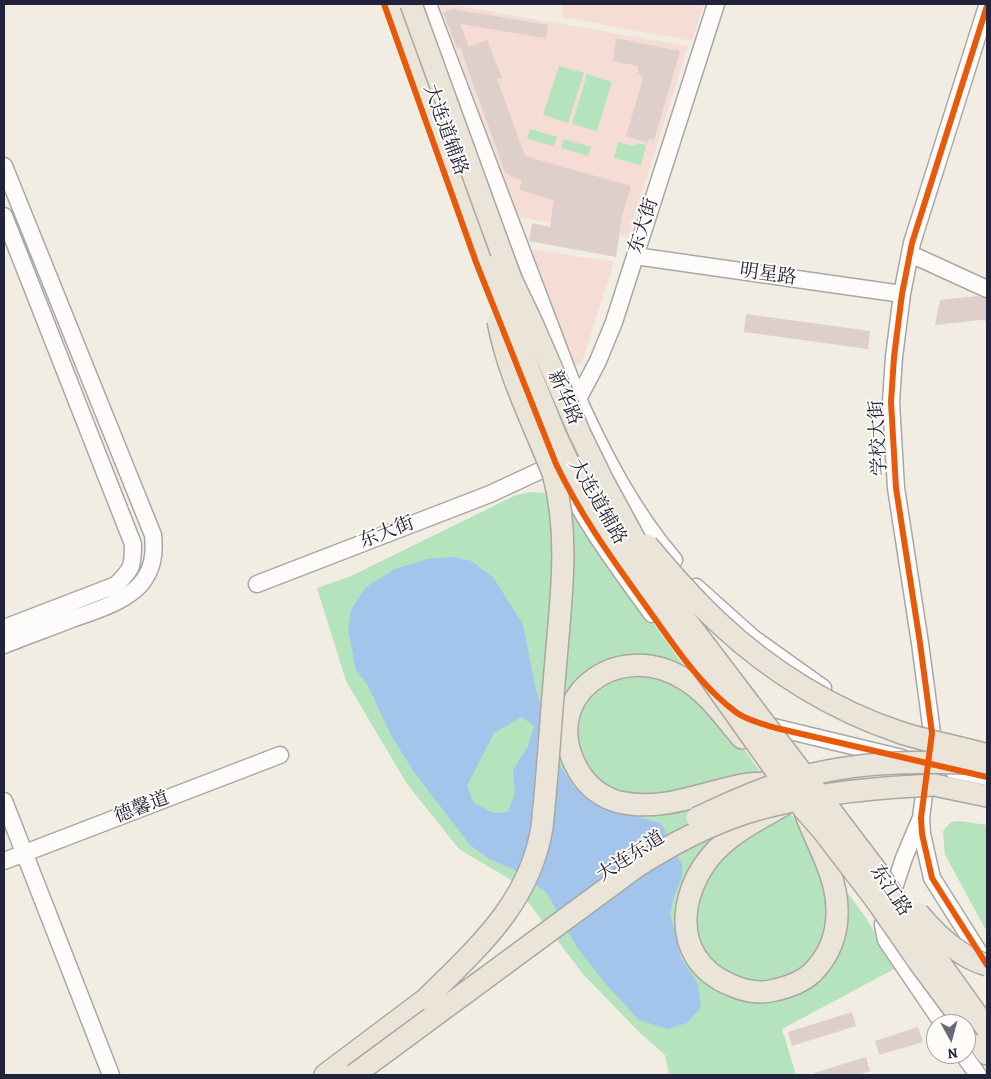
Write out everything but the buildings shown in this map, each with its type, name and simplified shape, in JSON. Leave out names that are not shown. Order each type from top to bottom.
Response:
[{"type":"main road","name":"新华路","points":[[395,4],[487,266],[555,434],[570,464],[592,506],[639,580],[748,730],[780,769]]},
{"type":"main road","name":"新华路","points":[[411,4],[511,279],[580,434],[603,481],[660,586],[780,769]]},
{"type":"main road","points":[[426,999],[493,930],[519,894],[537,851],[544,803],[562,585],[563,533],[561,507],[553,473],[504,349],[487,266]]},
{"type":"main road","points":[[624,519],[682,586],[717,622],[755,654],[791,679],[833,703],[884,727],[921,739],[987,755]]},
{"type":"main road","points":[[632,664],[656,667],[678,676],[694,686],[719,710],[750,747],[780,769],[743,784],[662,804],[640,805],[618,802],[591,787],[575,766],[567,734],[570,714],[575,701],[585,687],[608,670],[632,664]]},
{"type":"main road","name":"大连东道","points":[[325,1075],[426,999],[460,979],[635,852],[780,769],[823,772],[874,765],[936,762],[987,764]]},
{"type":"main road","name":"东江路","points":[[780,769],[796,806],[824,832],[876,900],[958,1014]]},
{"type":"main road","name":"东江路","points":[[780,769],[880,874],[902,910],[987,1029]]},
{"type":"main road","points":[[934,785],[987,796]]},
{"type":"main road","name":"大连东道","points":[[354,1075],[578,909],[655,855],[690,836],[744,814],[796,806],[810,798],[864,790],[934,785],[987,785]]},
{"type":"main road","points":[[796,806],[830,870],[835,889],[837,916],[834,939],[820,965],[796,984],[766,992],[739,989],[715,976],[694,954],[688,938],[685,917],[687,900],[706,862],[724,842],[796,806]]},
{"type":"main road","points":[[880,874],[902,894],[942,938],[970,958],[987,965]]},
{"type":"main road","name":"东江路","points":[[976,1039],[987,1054]]},
{"type":"street","name":"大连道辅路","points":[[384,4],[476,262],[556,464],[591,529],[678,650],[703,682],[745,718],[776,728],[987,777]]},
{"type":"street","name":"大连道辅路","points":[[428,4],[578,399],[596,440],[632,504],[662,546],[693,583],[746,632],[789,665],[842,700],[883,720],[932,733],[987,744]]},
{"type":"street","name":"东大街","points":[[544,430],[578,399],[598,361],[614,322],[716,4]]},
{"type":"street","name":"学校大街","points":[[921,818],[932,733],[896,488],[890,402],[902,294],[912,243],[987,6]]},
{"type":"street","points":[[4,166],[153,535],[154,554],[150,569],[140,585],[125,597],[105,607],[4,645]]},
{"type":"street","points":[[4,216],[133,544],[133,562],[128,573],[116,585],[4,628]]},
{"type":"street","name":"明星路","points":[[634,256],[902,294]]},
{"type":"street","points":[[909,258],[917,257],[987,289]]},
{"type":"street","name":"东大街","points":[[257,584],[490,494],[556,464],[596,440]]},
{"type":"street","name":"德馨道","points":[[4,861],[280,755]]},
{"type":"street","points":[[4,801],[111,1075]]},
{"type":"street","points":[[921,818],[923,841],[932,878],[987,965]]},
{"type":"street","points":[[921,818],[904,858],[883,925],[886,940],[936,1014]]},
{"type":"street","points":[[970,1064],[978,1075]]},
{"type":"shaded area","points":[[439,4],[688,46],[628,237],[519,217]]},
{"type":"shaded area","points":[[563,4],[704,4],[692,41],[562,17]]},
{"type":"shaded area","points":[[531,249],[614,262],[581,365],[570,364]]},
{"type":"green space","points":[[559,66],[584,73],[568,123],[543,115]]},
{"type":"green space","points":[[587,74],[612,82],[597,131],[572,124]]},
{"type":"green space","points":[[530,129],[557,137],[554,146],[527,139]]},
{"type":"green space","points":[[564,139],[591,147],[588,156],[561,148]]},
{"type":"green space","points":[[618,142],[635,146],[636,143],[646,145],[641,165],[614,158]]},
{"type":"green space","points":[[532,492],[548,493],[566,504],[580,522],[866,918],[896,968],[782,1029],[796,1075],[669,1075],[665,1055],[639,1032],[583,974],[511,880],[459,849],[407,784],[346,681],[317,588],[351,576],[516,495]]},
{"type":"green space","points":[[960,821],[987,825],[987,932],[945,855],[943,831],[951,822]]},
{"type":"water","points":[[454,557],[471,561],[493,577],[523,624],[535,686],[560,766],[574,787],[600,807],[661,823],[682,865],[682,877],[674,896],[670,913],[681,958],[698,984],[701,1007],[687,1023],[667,1029],[639,1020],[605,983],[576,946],[547,893],[513,869],[489,859],[470,845],[414,772],[391,735],[367,684],[356,670],[348,630],[351,610],[366,587],[395,569],[427,559]],"holes":[[[522,717],[534,726],[528,746],[513,770],[515,793],[508,812],[494,813],[474,803],[467,786],[494,733]]]},
{"type":"cycle path","points":[[384,4],[476,262],[556,464],[576,503],[599,538],[688,664],[699,678],[724,702],[737,713],[751,720],[776,728],[987,777]]},
{"type":"cycle path","points":[[987,6],[912,243],[902,294],[894,357],[891,402],[896,488],[932,733],[921,818],[922,834],[932,878],[987,965]]}]
